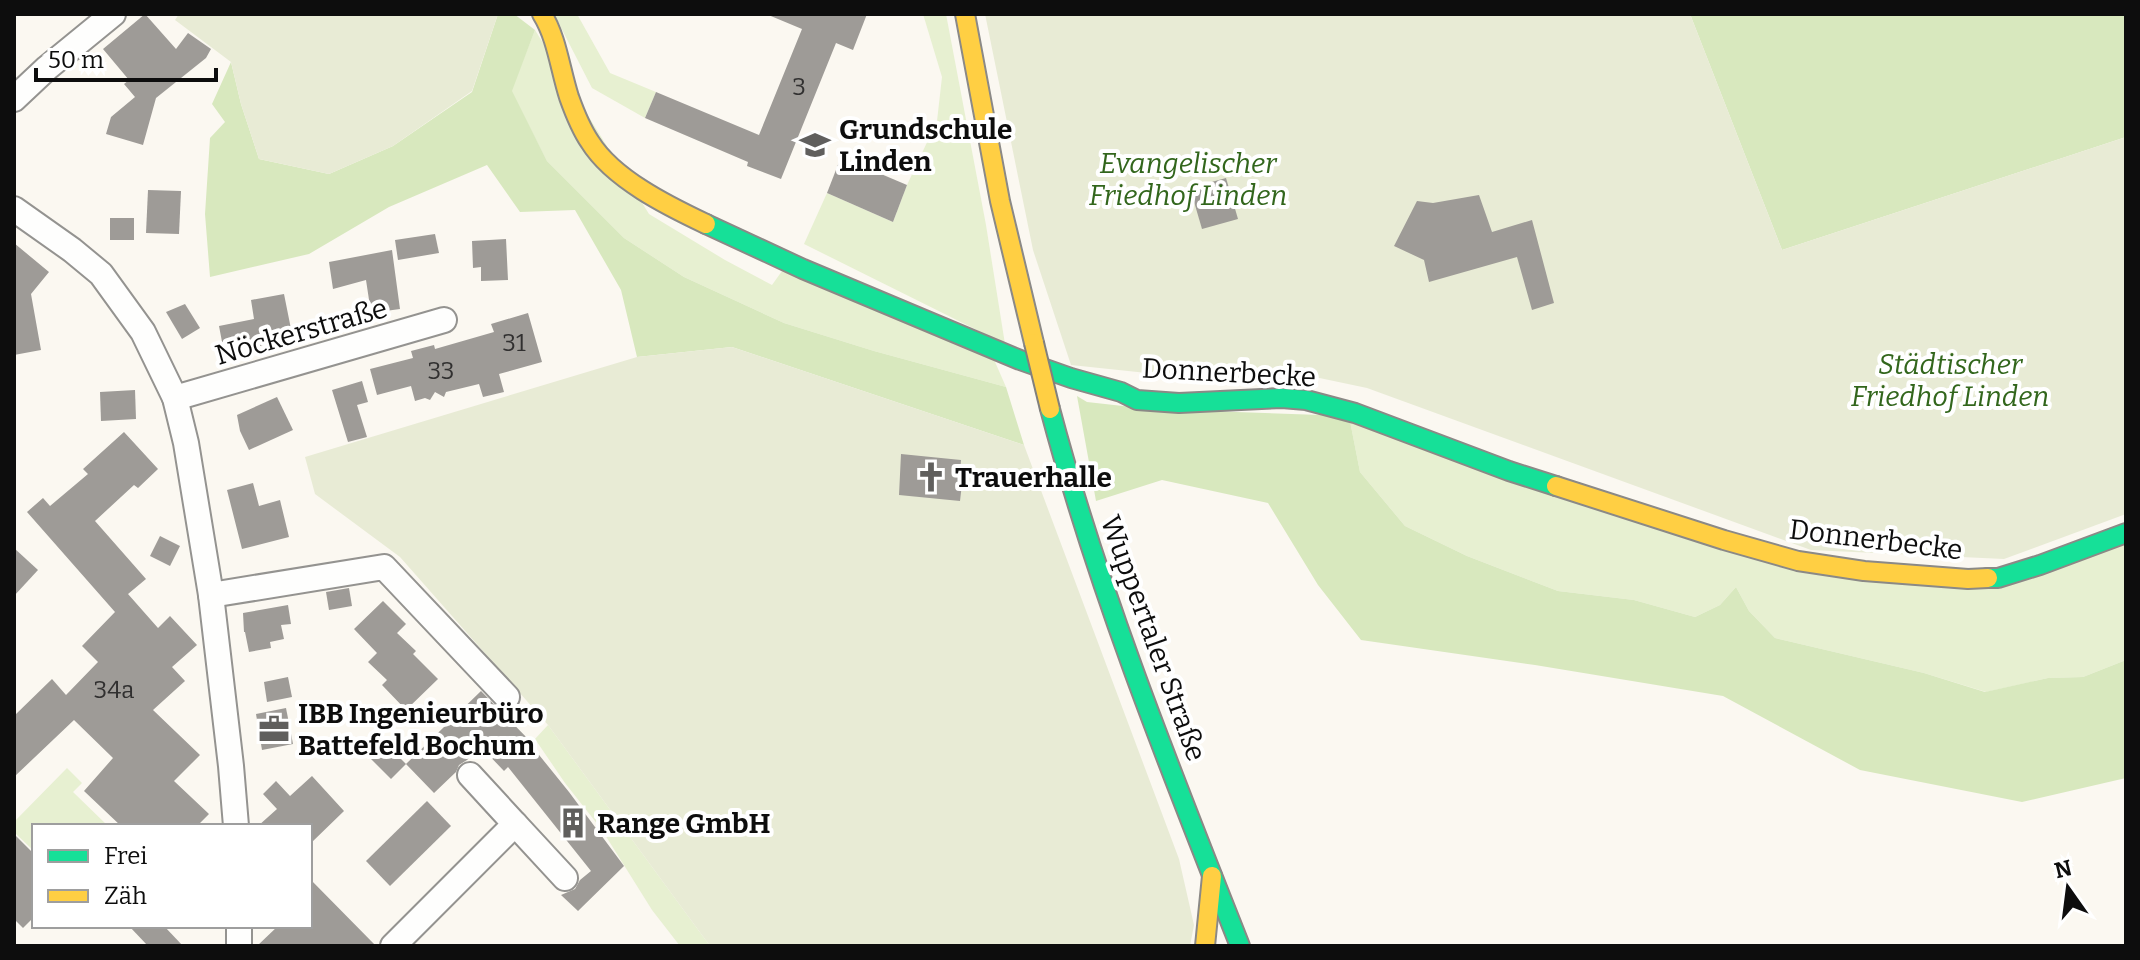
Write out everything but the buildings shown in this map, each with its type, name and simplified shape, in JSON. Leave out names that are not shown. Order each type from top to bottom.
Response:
[{"type":"street","points":[[14,99],[113,14]]},
{"type":"street","name":"Donnerbecke","points":[[542,14],[549,25],[575,112],[590,143],[614,169],[662,203],[803,269],[950,331],[1020,360],[1137,400],[1179,403],[1306,400],[1355,413],[1523,476],[1724,540],[1798,561],[1864,571],[1968,579],[1998,578],[2126,533]]},
{"type":"street","name":"Wuppertaler Straße","points":[[965,14],[1000,201],[1069,480],[1143,699],[1240,946]]},
{"type":"street","points":[[14,209],[101,274],[143,332],[175,398],[211,595],[236,824]]},
{"type":"street","name":"Nöckerstraße","points":[[175,398],[444,320]]},
{"type":"street","points":[[211,595],[384,567],[507,697]]},
{"type":"street","points":[[470,775],[565,878]]},
{"type":"street","points":[[393,946],[515,824]]},
{"type":"street","points":[[1205,946],[1212,876]]},
{"type":"green space","points":[[179,14],[498,14],[472,91],[393,146],[329,174],[259,159],[231,62],[175,20]]},
{"type":"green space","points":[[498,14],[514,14],[535,30],[512,91],[547,161],[624,238],[684,277],[784,323],[1006,387],[1024,445],[732,347],[637,357],[621,290],[575,210],[520,212],[487,165],[389,207],[309,254],[210,277],[205,214],[210,138],[225,122],[212,104],[231,62],[259,159],[329,174],[393,146],[472,92]]},
{"type":"green space","points":[[554,14],[577,14],[610,73],[656,92],[645,118],[592,88]]},
{"type":"green space","points":[[923,14],[946,14],[1005,344],[804,244],[827,193],[893,222],[937,121],[942,77]]},
{"type":"green space","points":[[985,14],[1690,14],[1782,250],[2126,137],[2126,514],[2004,559],[1811,550],[1367,388],[1291,372],[1223,381],[1071,365],[1033,250]]},
{"type":"green space","points":[[1690,14],[2126,14],[2126,137],[1782,250]]},
{"type":"green space","points":[[535,30],[649,214],[772,285],[782,271],[992,355],[1006,387],[784,323],[684,277],[624,238],[547,161],[511,91]]},
{"type":"green space","points":[[732,347],[1024,445],[1179,859],[1194,925],[1190,946],[710,946],[548,725],[400,557],[315,494],[305,457],[637,357]]},
{"type":"green space","points":[[1077,396],[1087,402],[1150,409],[1349,416],[1360,472],[1405,526],[1467,556],[1558,591],[1634,600],[1695,617],[1720,605],[1736,587],[1749,611],[1775,638],[1924,673],[1985,692],[2048,678],[2083,677],[2126,660],[2126,778],[2022,802],[1860,770],[1723,696],[1361,640],[1318,585],[1268,503],[1162,480],[1096,501]]},
{"type":"green space","points":[[1349,416],[1793,570],[1995,589],[2126,542],[2126,660],[2083,677],[2048,678],[1986,692],[1924,673],[1775,638],[1749,611],[1736,587],[1720,605],[1695,617],[1634,600],[1558,591],[1467,556],[1405,526],[1360,472]]},
{"type":"green space","points":[[548,725],[710,946],[680,946],[652,910],[602,830],[535,739]]},
{"type":"green space","points":[[67,768],[82,783],[73,792],[106,824],[32,824],[32,849],[14,832],[14,822]]},
{"type":"traffic: fast","points":[[706,224],[803,269],[1020,360],[1137,400],[1179,403],[1282,398],[1306,400],[1355,413],[1556,486]]},
{"type":"traffic: fast","points":[[1050,409],[1113,613],[1240,946]]},
{"type":"traffic: fast","points":[[1988,578],[1998,578],[2040,565],[2126,533]]},
{"type":"traffic: slow","points":[[542,14],[555,43],[575,114],[600,155],[642,190],[706,224]]},
{"type":"traffic: slow","points":[[965,14],[1000,201],[1034,343]]},
{"type":"traffic: slow","points":[[1034,343],[1050,409]]},
{"type":"traffic: slow","points":[[1556,486],[1798,561],[1864,571],[1988,578]]},
{"type":"traffic: slow","points":[[1205,946],[1212,876]]},
{"type":"place","name":"Grundschule Linden","points":[[815,145]]},
{"type":"place","name":"Trauerhalle","points":[[931,477]]},
{"type":"place","name":"IBB Ingenieurbüro Battefeld Bochum","points":[[274,729]]},
{"type":"place","name":"Range GmbH","points":[[573,823]]},
{"type":"park label","name":"Evangelischer Friedhof Linden","points":[[1188,179]]},
{"type":"park label","name":"Städtischer Friedhof Linden","points":[[1950,380]]}]
